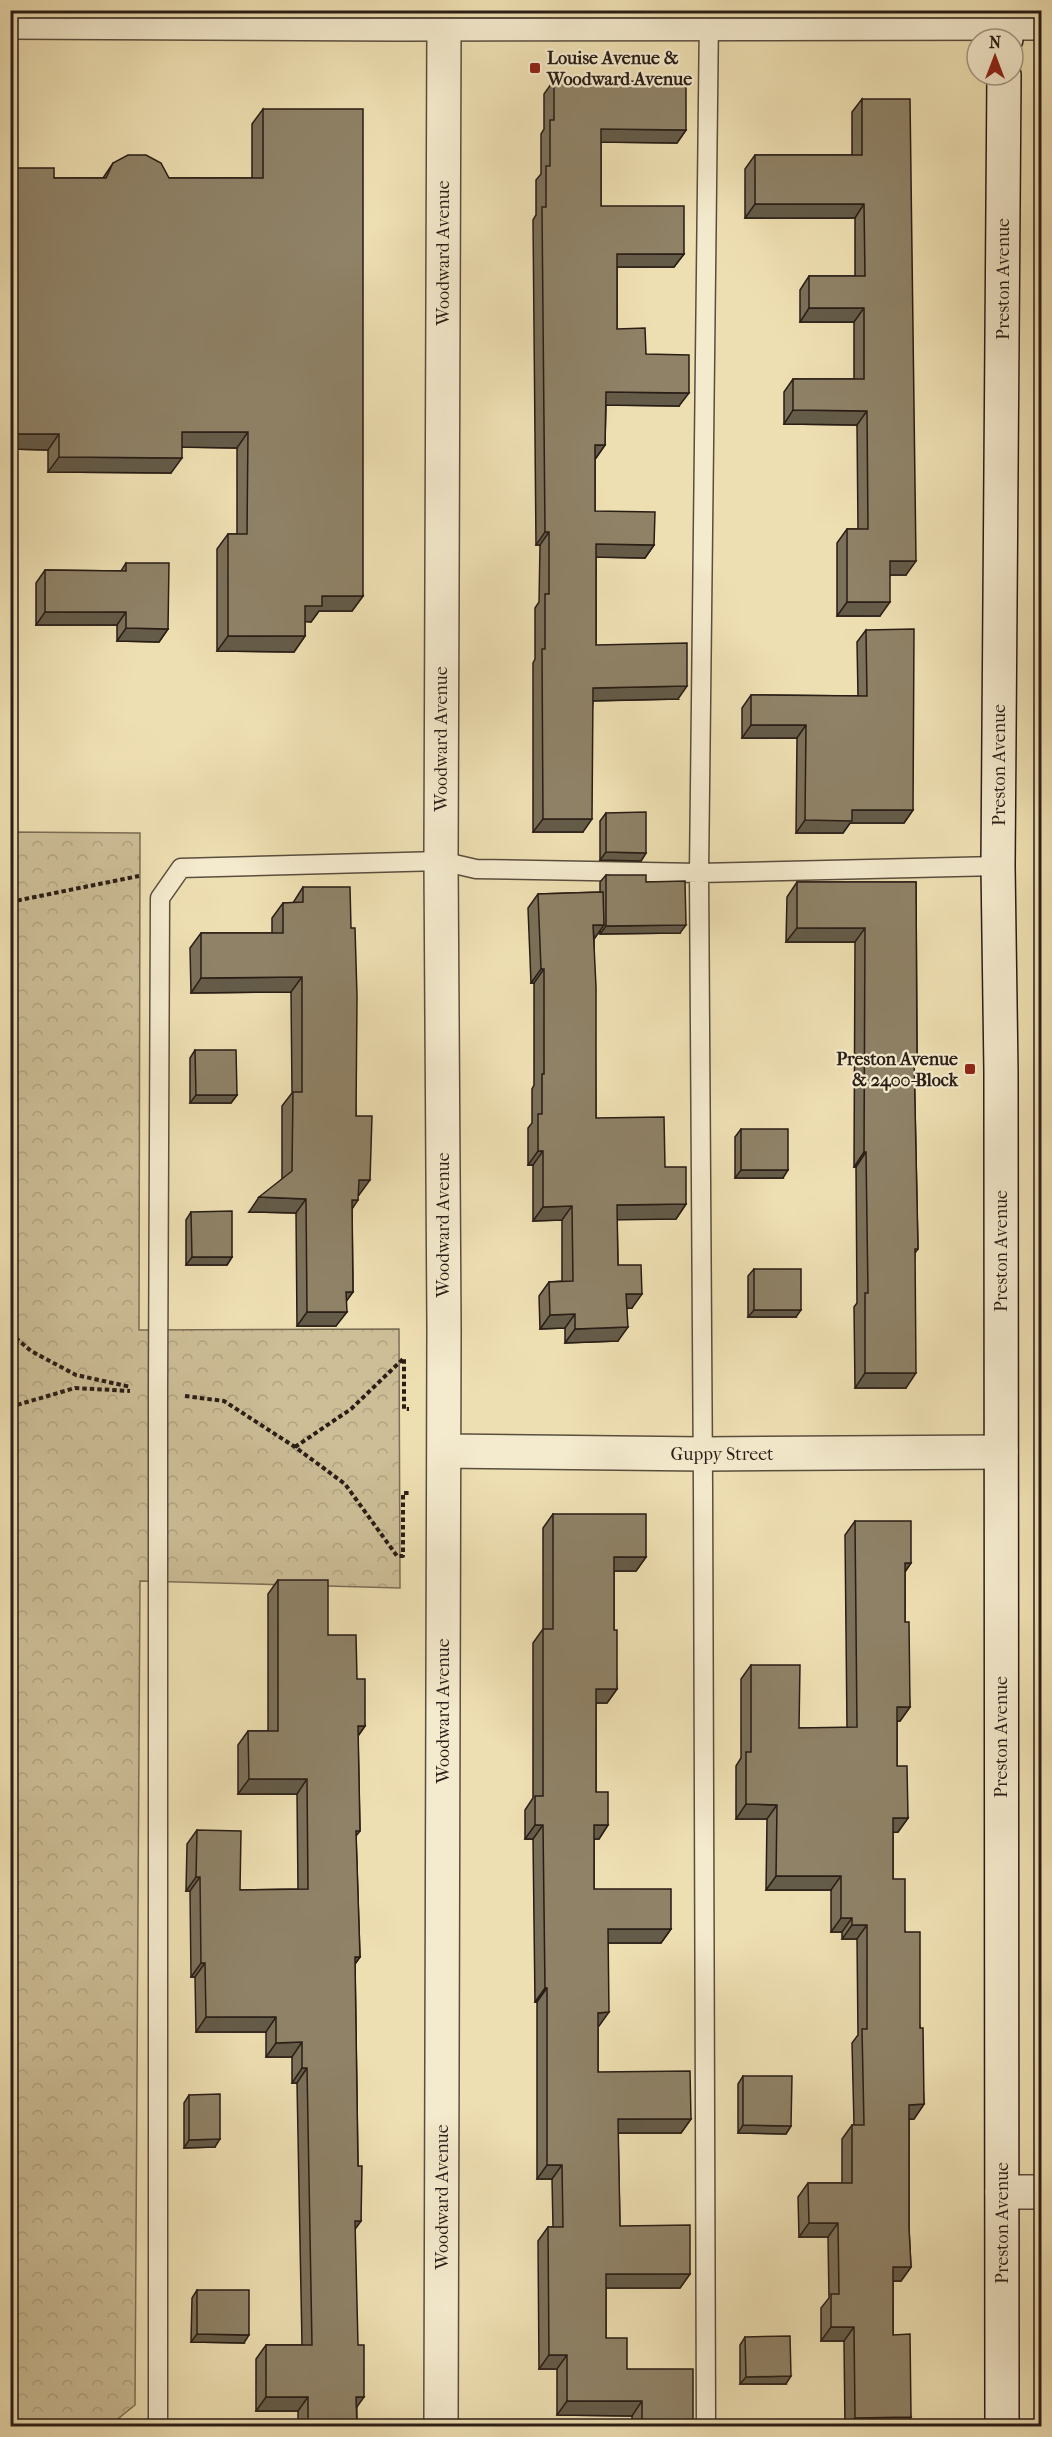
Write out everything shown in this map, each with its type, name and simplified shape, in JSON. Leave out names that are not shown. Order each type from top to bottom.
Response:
[{"type":"street","points":[[10,22],[444,24],[710,17],[1041,23]]},
{"type":"street","name":"Woodward Avenue","points":[[441,2427],[444,1409],[441,861],[444,24]]},
{"type":"street","name":"Preston Avenue","points":[[1002,2427],[998,866],[1004,87]]},
{"type":"street","name":"Guppy Street","points":[[444,1451],[703,1454],[1001,1452]]},
{"type":"street","points":[[1002,2192],[1041,2192]]},
{"type":"lane","points":[[706,2427],[699,873],[710,17]]},
{"type":"lane","points":[[158,2427],[160,898],[181,868],[441,861],[476,869],[699,873],[998,866]]},
{"type":"path","points":[[10,902],[181,868]]},
{"type":"path","points":[[10,1333],[31,1351],[76,1375],[158,1392],[224,1401],[295,1447],[345,1485],[397,1556],[403,1556],[403,1493],[443,1494]]},
{"type":"path","points":[[295,1447],[351,1409],[404,1358],[404,1410],[444,1409]]},
{"type":"path","points":[[10,1407],[75,1388],[158,1392]]},
{"type":"green space","points":[[11,832],[140,833],[139,1330],[399,1329],[400,1588],[140,1581],[135,2405],[109,2426],[11,2426]]},
{"type":"building","points":[[554,80],[686,82],[686,130],[601,129],[601,206],[684,206],[684,254],[617,254],[617,329],[645,328],[646,354],[689,355],[689,393],[606,392],[605,445],[595,445],[595,511],[655,512],[654,545],[596,544],[596,645],[687,643],[687,686],[593,688],[592,819],[543,819],[542,649],[545,649],[545,594],[549,594],[549,532],[545,532],[542,207],[546,207],[546,166],[550,166],[550,120],[554,120]]},
{"type":"building","points":[[862,99],[910,99],[916,561],[890,561],[890,602],[847,602],[847,529],[868,529],[867,411],[793,410],[793,379],[864,379],[864,308],[809,308],[809,276],[865,276],[864,204],[755,204],[755,155],[862,155]]},
{"type":"building","points":[[263,109],[363,109],[363,596],[322,596],[322,606],[305,606],[305,636],[228,636],[228,534],[247,534],[248,432],[182,432],[182,458],[59,457],[59,434],[10,434],[10,177],[14,177],[14,168],[54,168],[54,178],[106,178],[113,163],[128,155],[146,155],[161,163],[169,178],[263,178]]},
{"type":"building","points":[[126,563],[169,563],[168,629],[126,628],[126,612],[45,612],[45,570],[126,571]]},
{"type":"building","points":[[914,629],[913,810],[852,810],[852,821],[805,820],[806,725],[751,725],[751,695],[867,696],[866,630]]},
{"type":"building","points":[[646,812],[646,853],[606,852],[606,813]]},
{"type":"building","points":[[606,875],[646,875],[646,882],[685,881],[686,925],[606,926]]},
{"type":"building","points":[[797,882],[916,882],[917,1056],[914,1056],[918,1249],[915,1249],[916,1373],[865,1373],[865,1293],[868,1293],[866,1152],[864,1152],[865,928],[797,928]]},
{"type":"building","points":[[303,887],[350,887],[351,928],[355,928],[356,1116],[372,1116],[370,1180],[359,1180],[358,1200],[352,1200],[353,1292],[346,1292],[347,1312],[307,1312],[306,1199],[259,1197],[292,1171],[293,1092],[302,1092],[302,977],[201,978],[201,933],[283,933],[283,903],[303,902]]},
{"type":"building","points":[[603,892],[604,925],[593,925],[596,987],[596,1118],[664,1117],[665,1167],[686,1167],[686,1204],[617,1205],[618,1265],[641,1265],[642,1294],[626,1294],[628,1327],[575,1329],[575,1314],[550,1315],[549,1282],[573,1281],[572,1206],[543,1207],[543,1151],[538,1151],[538,1114],[542,1114],[542,1074],[544,1074],[544,969],[541,969],[538,894]]},
{"type":"building","points":[[195,1050],[236,1050],[237,1095],[196,1095]]},
{"type":"building","points":[[741,1129],[788,1129],[788,1170],[741,1170]]},
{"type":"building","points":[[232,1211],[232,1257],[192,1257],[191,1212]]},
{"type":"building","points":[[754,1269],[801,1269],[801,1310],[754,1310]]},
{"type":"building","points":[[553,1514],[646,1514],[646,1557],[614,1557],[617,1689],[596,1689],[596,1792],[608,1792],[608,1825],[594,1825],[594,1889],[671,1889],[671,1929],[608,1929],[609,2012],[598,2013],[598,2072],[690,2071],[691,2119],[618,2119],[620,2226],[690,2225],[690,2274],[606,2274],[606,2338],[627,2338],[627,2369],[693,2369],[693,2427],[642,2427],[642,2401],[567,2401],[567,2355],[549,2355],[548,2227],[563,2227],[562,2165],[547,2165],[547,1988],[545,1988],[543,1825],[535,1825],[535,1796],[543,1796],[543,1629],[553,1629]]},
{"type":"building","points":[[855,1521],[911,1521],[911,1563],[905,1563],[905,1622],[909,1622],[910,1707],[897,1707],[897,1766],[907,1766],[908,1818],[893,1818],[893,1879],[905,1879],[905,1932],[920,1932],[920,2028],[923,2028],[924,2104],[909,2105],[911,2267],[893,2267],[893,2335],[910,2334],[911,2417],[855,2418],[854,2327],[831,2327],[831,2294],[839,2294],[838,2223],[809,2223],[808,2183],[852,2183],[852,2125],[864,2125],[862,2029],[867,2029],[867,1925],[852,1925],[852,1918],[841,1918],[841,1876],[776,1876],[777,1805],[746,1804],[746,1752],[751,1752],[751,1665],[800,1665],[799,1728],[857,1727]]},
{"type":"building","points":[[278,1580],[328,1580],[328,1635],[356,1635],[357,1679],[365,1679],[365,1726],[358,1726],[360,1831],[356,1831],[360,1957],[355,1957],[358,2166],[362,2166],[361,2221],[355,2221],[358,2345],[364,2345],[364,2397],[356,2397],[357,2427],[308,2427],[308,2397],[266,2397],[266,2345],[312,2345],[307,2068],[302,2068],[302,2042],[276,2043],[276,2017],[206,2017],[205,1963],[201,1963],[200,1877],[196,1877],[197,1830],[241,1831],[240,1890],[308,1889],[307,1779],[249,1779],[248,1731],[278,1731]]},
{"type":"building","points":[[743,2076],[792,2076],[791,2126],[743,2125]]},
{"type":"building","points":[[220,2094],[220,2139],[189,2140],[189,2095]]},
{"type":"building","points":[[197,2290],[249,2290],[249,2335],[197,2334]]},
{"type":"building","points":[[790,2336],[791,2376],[746,2377],[745,2337]]},
{"type":"place","name":"Louise Avenue & Woodward Avenue","points":[[535,68]]},
{"type":"place","name":"Preston Avenue & 2400-Block","points":[[970,1069]]}]
